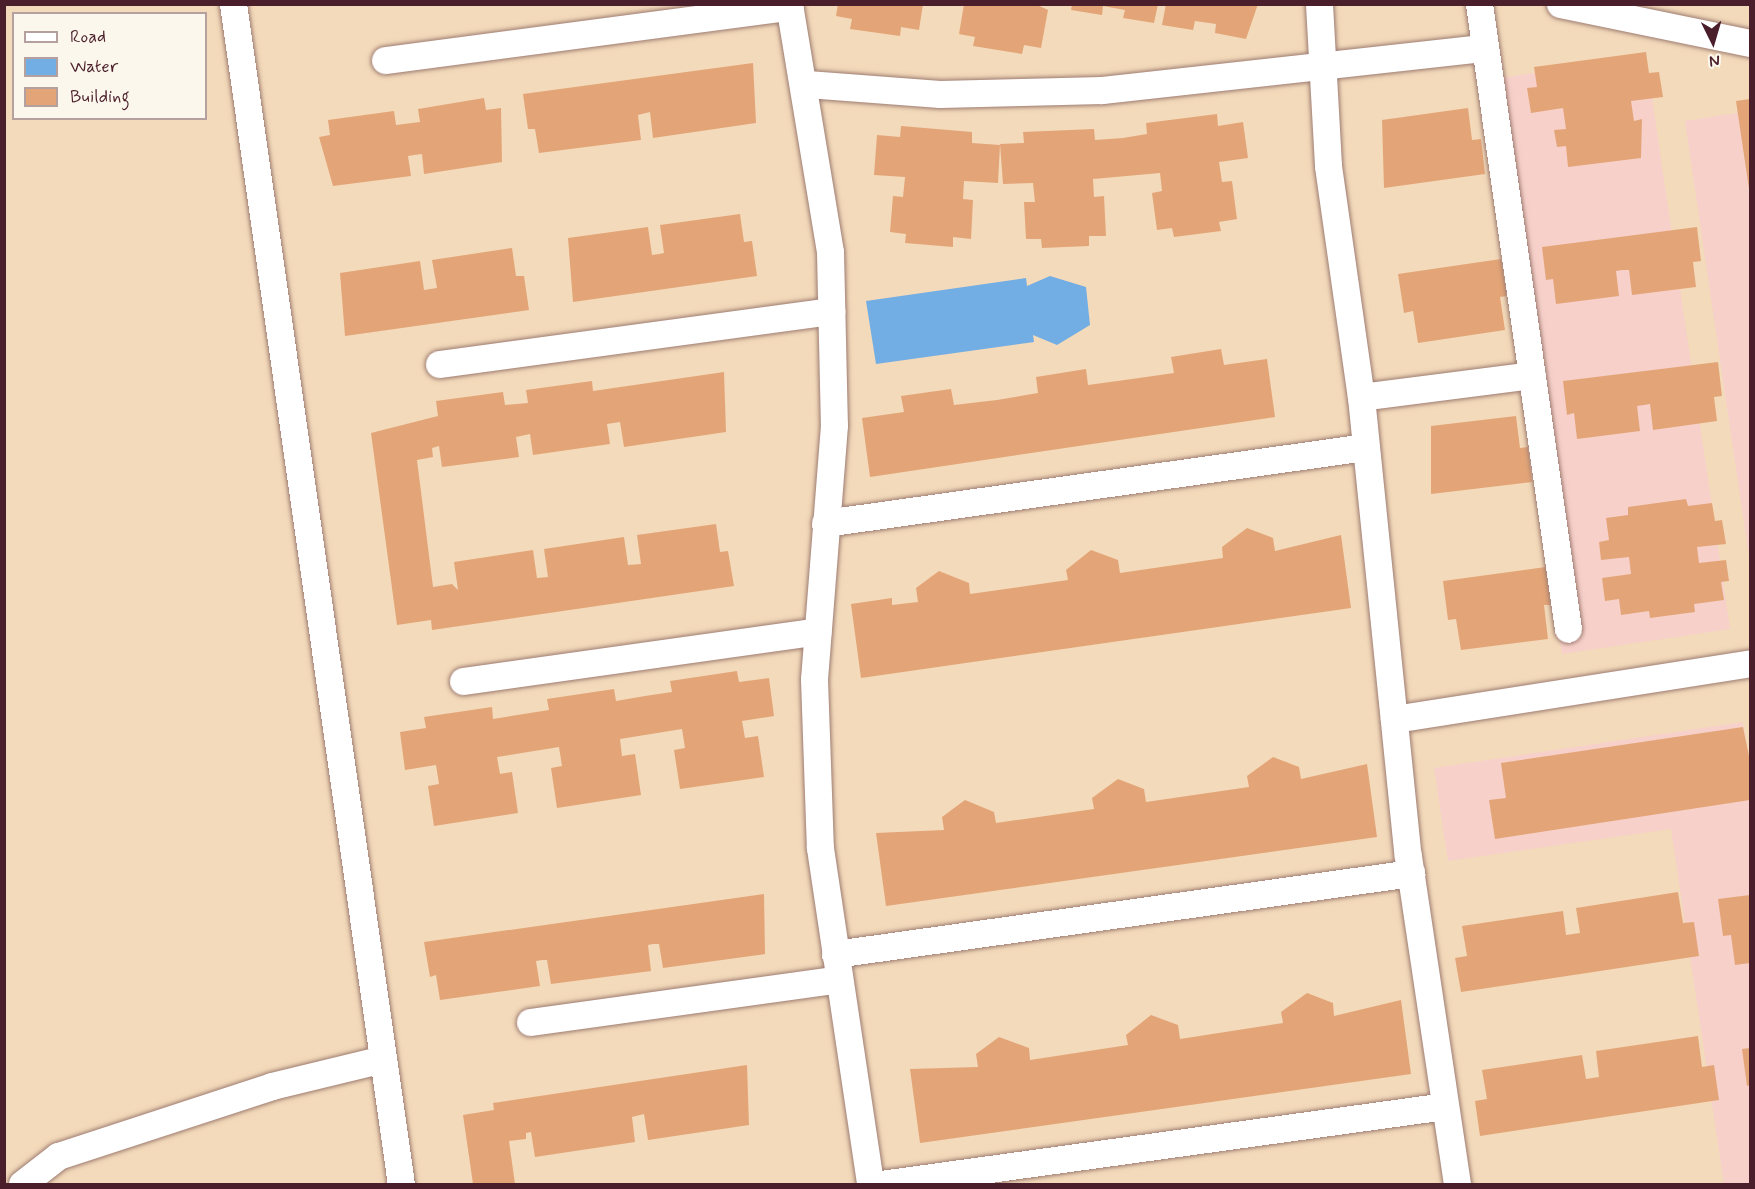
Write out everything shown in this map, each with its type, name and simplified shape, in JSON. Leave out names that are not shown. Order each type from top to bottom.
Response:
[{"type":"street","points":[[233,4],[401,1185]]},
{"type":"street","points":[[1319,4],[1320,69],[1328,166],[1361,397],[1411,873],[1457,1185]]},
{"type":"street","points":[[1479,4],[1568,629]]},
{"type":"street","points":[[1560,4],[1750,44]]},
{"type":"street","points":[[385,60],[790,5],[807,84],[830,252],[834,425],[817,631],[820,848],[870,1185]]},
{"type":"street","points":[[807,84],[1022,94],[1201,83],[1485,48]]},
{"type":"street","points":[[439,364],[831,311]]},
{"type":"street","points":[[1361,397],[1532,375]]},
{"type":"street","points":[[825,524],[1366,447]]},
{"type":"street","points":[[463,681],[817,631]]},
{"type":"street","points":[[1394,719],[1750,663]]},
{"type":"street","points":[[530,1022],[837,967],[1411,873]]},
{"type":"street","points":[[22,1185],[58,1156],[272,1086],[383,1059]]},
{"type":"street","points":[[881,1185],[1445,1106]]},
{"type":"shaded area","points":[[1646,57],[1730,629],[1562,654],[1478,81]]},
{"type":"shaded area","points":[[1750,111],[1750,564],[1685,121]]},
{"type":"shaded area","points":[[1743,722],[1750,775],[1750,1184],[1724,1184],[1671,829],[1448,861],[1434,768]]},
{"type":"water","points":[[1050,276],[1086,287],[1090,325],[1057,345],[1033,335],[1034,342],[876,364],[866,301],[1026,278],[1027,286]]},
{"type":"building","points":[[838,4],[923,4],[919,30],[901,27],[900,36],[850,29],[852,19],[836,16]]},
{"type":"building","points":[[964,4],[1035,4],[1048,10],[1041,48],[1024,45],[1022,54],[973,46],[975,37],[959,34]]},
{"type":"building","points":[[1072,4],[1158,4],[1154,23],[1123,18],[1125,10],[1103,6],[1102,15],[1071,10]]},
{"type":"building","points":[[1166,4],[1258,4],[1246,39],[1215,33],[1216,24],[1195,21],[1193,30],[1162,25]]},
{"type":"building","points":[[1646,52],[1649,73],[1659,72],[1663,97],[1631,101],[1634,121],[1642,119],[1641,158],[1568,167],[1566,146],[1557,147],[1554,130],[1566,129],[1563,108],[1531,113],[1527,88],[1537,87],[1534,67]]},
{"type":"building","points":[[753,63],[756,123],[653,138],[650,112],[638,115],[641,140],[539,153],[535,129],[528,129],[523,94]]},
{"type":"building","points":[[484,98],[486,110],[501,108],[502,162],[424,174],[422,154],[414,155],[408,156],[411,176],[333,186],[319,137],[330,135],[328,120],[394,111],[396,125],[420,122],[418,109]]},
{"type":"building","points":[[1750,99],[1750,189],[1749,189],[1736,101]]},
{"type":"building","points":[[1468,108],[1472,140],[1481,139],[1485,174],[1384,188],[1382,120]]},
{"type":"building","points":[[1217,114],[1218,126],[1243,122],[1248,158],[1219,162],[1222,182],[1232,181],[1237,219],[1219,222],[1221,231],[1174,237],[1172,228],[1157,230],[1152,193],[1162,191],[1160,173],[1093,179],[1094,197],[1104,196],[1106,236],[1089,236],[1089,246],[1042,248],[1041,239],[1026,239],[1024,202],[1035,202],[1033,183],[1003,184],[1000,144],[1024,143],[1023,132],[1094,129],[1095,140],[1123,138],[1147,134],[1146,123]]},
{"type":"building","points":[[901,126],[972,132],[972,143],[1000,145],[998,183],[964,181],[963,199],[973,200],[971,239],[953,237],[953,247],[905,243],[906,234],[890,232],[893,196],[903,197],[905,177],[874,175],[877,135],[900,137]]},
{"type":"building","points":[[740,214],[744,242],[752,241],[757,276],[573,302],[568,238],[648,227],[652,255],[664,253],[660,225]]},
{"type":"building","points":[[1697,227],[1701,261],[1693,262],[1696,287],[1632,295],[1629,270],[1622,270],[1616,271],[1619,296],[1556,304],[1553,279],[1546,280],[1542,247]]},
{"type":"building","points":[[512,248],[516,276],[524,276],[529,310],[345,336],[340,273],[420,261],[424,290],[437,288],[432,260]]},
{"type":"building","points":[[1501,259],[1507,296],[1500,297],[1505,330],[1418,343],[1413,311],[1404,313],[1398,274]]},
{"type":"building","points":[[1221,349],[1224,365],[1267,359],[1275,417],[870,477],[862,418],[904,412],[901,396],[951,389],[954,405],[997,400],[1038,393],[1036,377],[1086,369],[1088,385],[1174,373],[1171,357]]},
{"type":"building","points":[[1718,362],[1722,396],[1714,397],[1717,421],[1653,430],[1650,404],[1637,406],[1640,431],[1577,439],[1574,413],[1567,415],[1563,381]]},
{"type":"building","points":[[724,372],[726,432],[624,447],[620,422],[607,424],[610,444],[533,455],[530,434],[516,437],[519,457],[442,467],[439,446],[432,448],[433,457],[417,460],[433,587],[452,584],[458,590],[454,562],[533,550],[537,578],[548,577],[544,549],[624,537],[628,565],[641,564],[637,535],[716,524],[720,552],[728,551],[734,586],[432,630],[431,620],[397,625],[371,433],[438,416],[436,401],[503,392],[505,405],[528,403],[526,390],[592,381],[593,391]]},
{"type":"building","points":[[1516,416],[1520,448],[1528,447],[1532,482],[1431,494],[1431,426]]},
{"type":"building","points":[[1686,499],[1688,506],[1712,503],[1715,521],[1722,520],[1726,544],[1697,547],[1699,563],[1726,560],[1729,581],[1721,582],[1724,600],[1694,604],[1695,612],[1650,618],[1649,611],[1621,615],[1619,599],[1605,601],[1602,578],[1631,574],[1629,557],[1601,560],[1599,542],[1609,540],[1606,518],[1628,515],[1628,507]]},
{"type":"building","points":[[1247,528],[1273,538],[1275,551],[1341,535],[1351,608],[861,678],[851,604],[892,598],[892,605],[918,602],[916,588],[939,571],[969,583],[970,594],[1068,580],[1066,570],[1091,550],[1118,560],[1120,573],[1223,558],[1222,547]]},
{"type":"building","points":[[1546,567],[1551,605],[1544,605],[1548,639],[1461,650],[1456,619],[1448,620],[1443,581]]},
{"type":"building","points":[[737,671],[739,682],[769,678],[774,716],[742,721],[745,738],[758,736],[764,777],[680,789],[674,750],[685,748],[682,729],[620,739],[622,756],[635,754],[641,795],[557,808],[551,768],[562,766],[559,747],[497,757],[500,774],[512,772],[518,813],[434,826],[428,786],[439,784],[436,765],[405,770],[400,732],[426,728],[424,717],[492,707],[493,719],[549,710],[547,699],[614,689],[616,701],[672,692],[670,681]]},
{"type":"building","points":[[1743,727],[1750,761],[1750,800],[1495,839],[1489,800],[1506,798],[1501,763]]},
{"type":"building","points":[[1273,757],[1299,767],[1301,779],[1367,764],[1377,837],[886,906],[876,833],[944,830],[942,817],[965,800],[994,812],[996,823],[1094,809],[1092,798],[1118,779],[1144,789],[1146,802],[1249,787],[1247,776]]},
{"type":"building","points":[[1678,892],[1683,923],[1694,922],[1699,956],[1461,992],[1455,958],[1467,956],[1462,926],[1563,911],[1566,935],[1580,933],[1576,908]]},
{"type":"building","points":[[764,894],[765,954],[663,968],[659,944],[653,944],[648,945],[651,971],[551,984],[547,960],[542,960],[536,961],[540,986],[440,1000],[436,975],[430,977],[424,942]]},
{"type":"building","points":[[1750,895],[1750,963],[1735,965],[1731,935],[1723,936],[1718,899]]},
{"type":"building","points":[[1307,993],[1333,1003],[1334,1016],[1401,1000],[1411,1074],[920,1143],[910,1069],[978,1067],[976,1054],[999,1037],[1029,1048],[1030,1060],[1128,1045],[1126,1035],[1151,1015],[1178,1025],[1180,1039],[1283,1023],[1281,1012]]},
{"type":"building","points":[[1698,1036],[1702,1067],[1714,1065],[1719,1100],[1480,1136],[1475,1101],[1487,1099],[1482,1070],[1582,1055],[1586,1079],[1599,1077],[1596,1051]]},
{"type":"building","points":[[1750,1048],[1750,1085],[1747,1086],[1742,1049]]},
{"type":"building","points":[[747,1065],[749,1125],[648,1140],[644,1114],[632,1117],[635,1142],[535,1157],[531,1132],[526,1133],[526,1139],[509,1141],[515,1184],[473,1184],[463,1115],[494,1110],[493,1103]]}]
